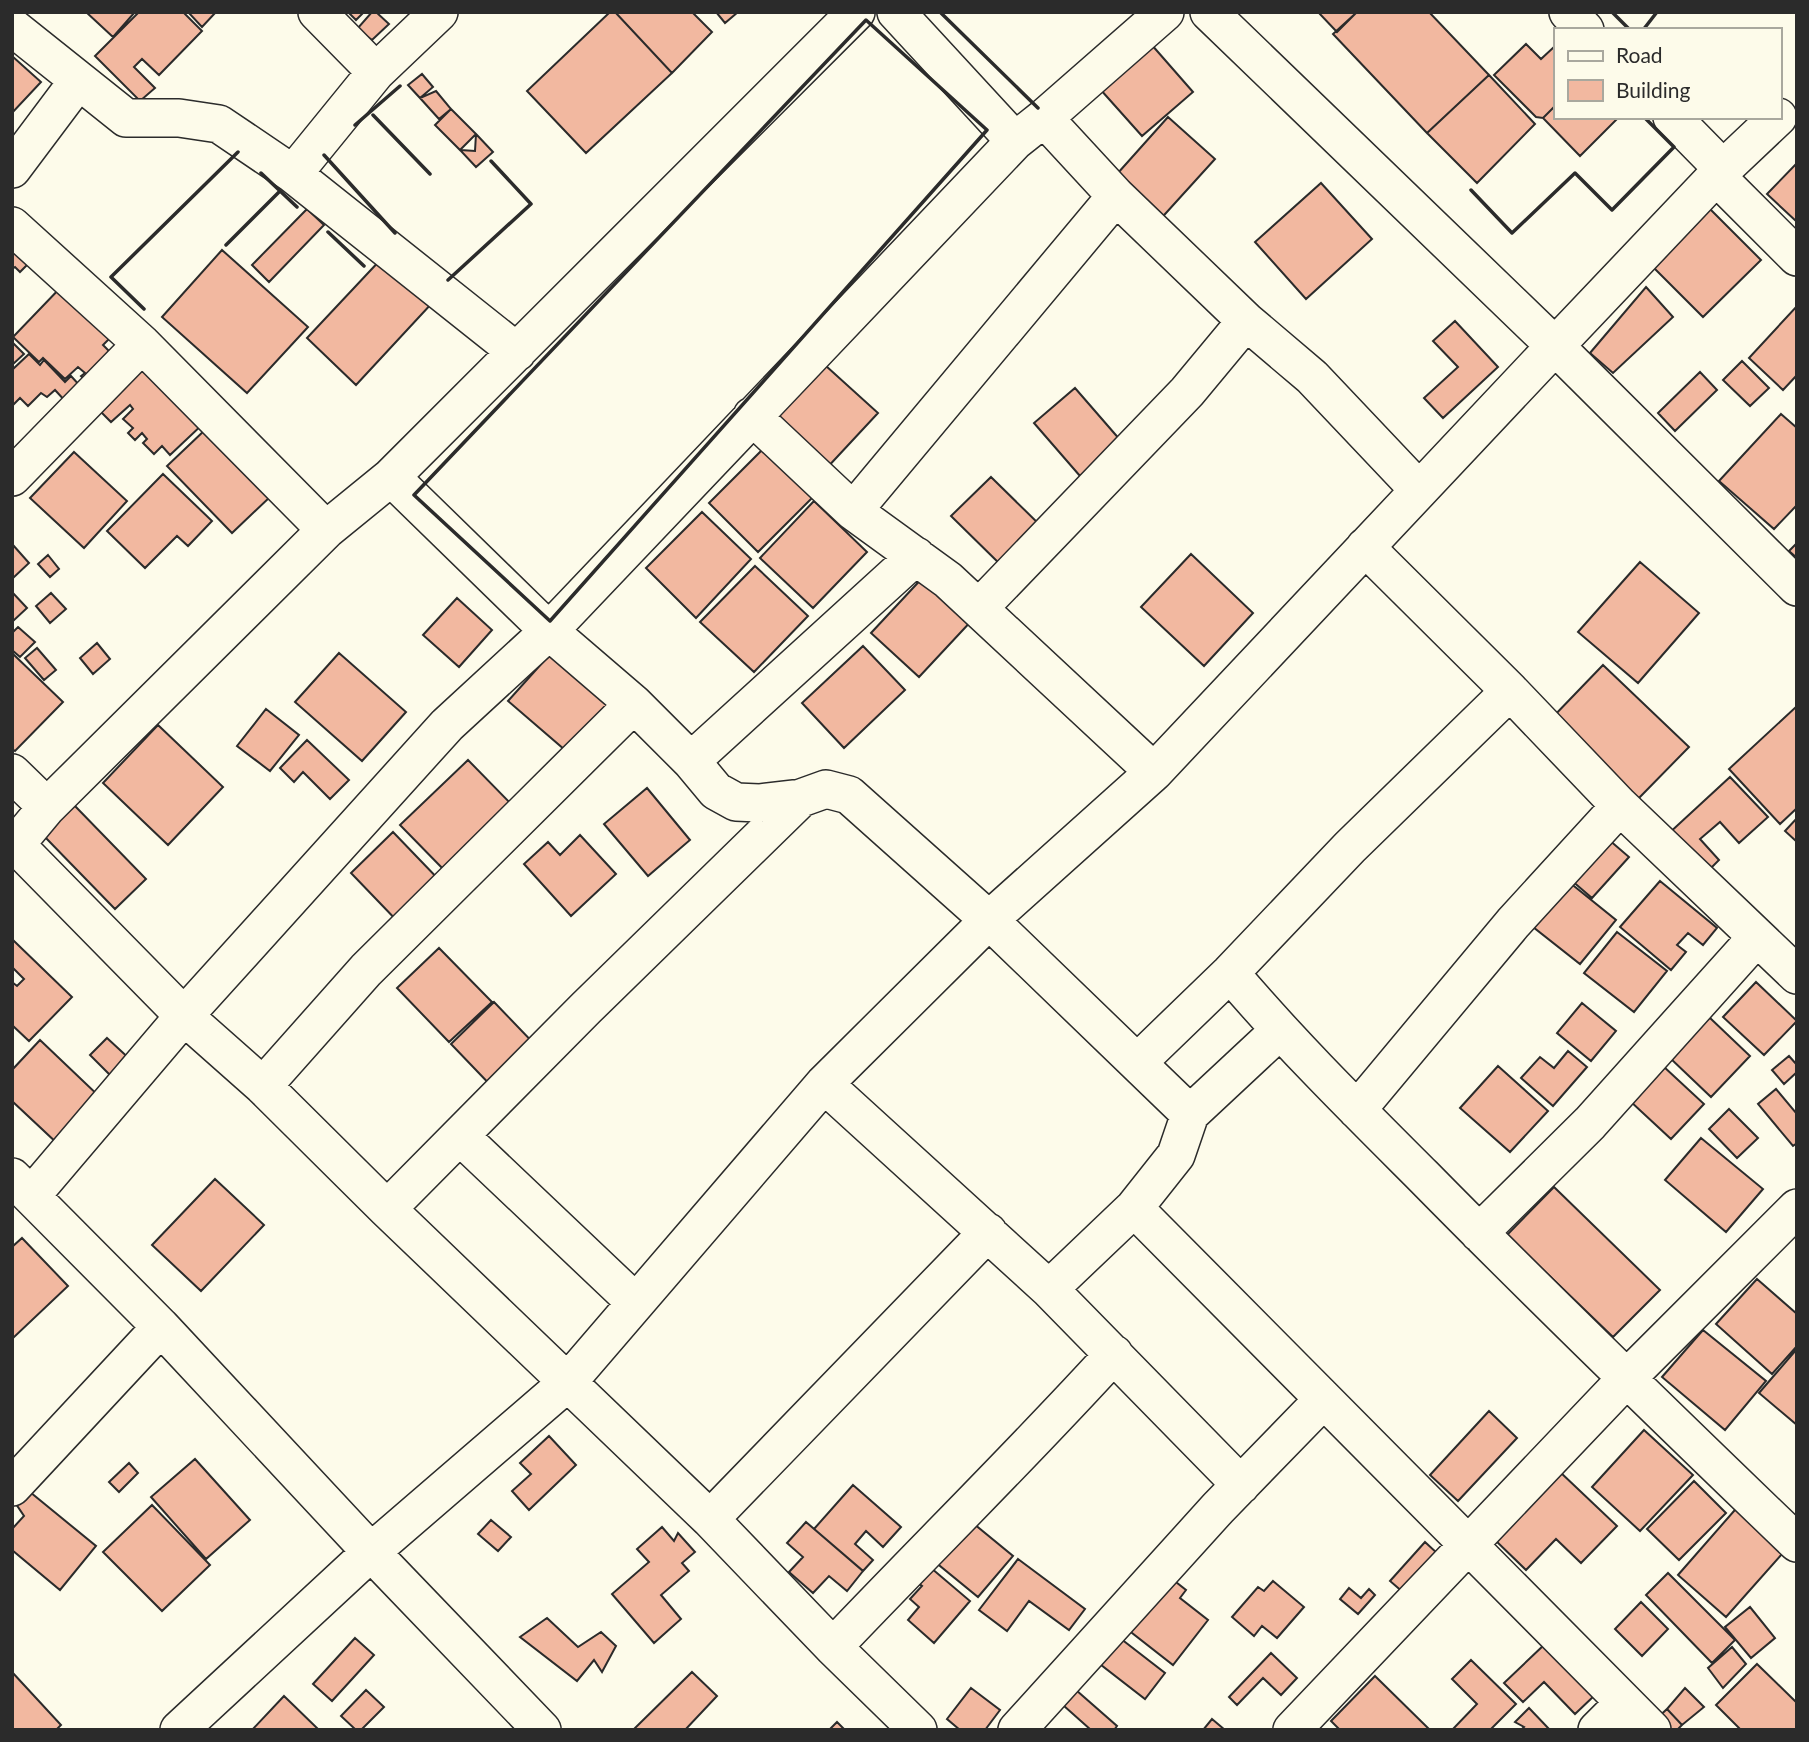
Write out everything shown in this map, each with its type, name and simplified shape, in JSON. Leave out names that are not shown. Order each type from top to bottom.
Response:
[{"type":"street","points":[[317,12],[376,72]]},
{"type":"street","points":[[293,174],[376,72],[439,12]]},
{"type":"street","points":[[896,12],[1015,141]]},
{"type":"street","points":[[542,1730],[161,1327],[22,1186],[184,1016],[447,725],[550,631],[1015,141],[1165,12]]},
{"type":"street","points":[[1209,12],[1555,346],[1797,587]]},
{"type":"street","points":[[1568,12],[1583,28]]},
{"type":"street","points":[[847,15],[517,352],[391,477],[326,530],[47,807],[14,847],[184,1016],[263,1086],[710,1519],[833,1647],[918,1730]]},
{"type":"street","points":[[12,27],[126,118],[178,118],[219,124],[293,174],[517,352]]},
{"type":"street","points":[[12,169],[78,81]]},
{"type":"street","points":[[1781,113],[1797,99]]},
{"type":"street","points":[[1044,118],[1116,196],[1246,321],[1312,377],[1419,490]]},
{"type":"street","points":[[1674,119],[1797,257]]},
{"type":"street","points":[[179,1730],[371,1552],[567,1383],[824,1084],[989,920],[1154,772],[1555,346],[1775,119]]},
{"type":"street","points":[[853,511],[1116,196]]},
{"type":"street","points":[[12,226],[142,344],[326,530]]},
{"type":"street","points":[[979,608],[1187,392],[1246,321]]},
{"type":"street","points":[[12,477],[142,344]]},
{"type":"street","points":[[752,416],[853,511],[948,580],[1154,772]]},
{"type":"street","points":[[391,477],[550,631],[634,704],[691,761],[716,791],[736,802],[759,803],[801,798],[826,789],[849,795],[989,920],[1190,1114]]},
{"type":"street","points":[[1366,547],[1620,806],[1797,975]]},
{"type":"street","points":[[691,761],[916,556]]},
{"type":"street","points":[[1138,1062],[1230,973],[1350,847],[1510,691]]},
{"type":"street","points":[[263,1086],[366,970],[634,704]]},
{"type":"street","points":[[12,773],[47,807]]},
{"type":"street","points":[[387,1209],[586,1008],[801,798]]},
{"type":"street","points":[[1357,1110],[1513,923],[1620,806]]},
{"type":"street","points":[[1479,1233],[1590,1124],[1757,937]]},
{"type":"street","points":[[1230,973],[1279,1031],[1626,1380],[1790,1524]]},
{"type":"street","points":[[1049,1289],[1134,1208],[1176,1155],[1190,1114],[1279,1031]]},
{"type":"street","points":[[824,1084],[1049,1289],[1241,1485]]},
{"type":"street","points":[[460,1136],[635,1303]]},
{"type":"street","points":[[1134,1208],[1652,1730]]},
{"type":"street","points":[[1292,1730],[1626,1380],[1797,1209]]},
{"type":"street","points":[[710,1519],[988,1232]]},
{"type":"street","points":[[12,1487],[161,1327]]},
{"type":"street","points":[[833,1647],[1114,1354]]},
{"type":"street","points":[[1017,1730],[1241,1485],[1323,1400]]},
{"type":"street","points":[[1597,1730],[1624,1703]]},
{"type":"building","points":[[86,12],[135,12],[113,37]]},
{"type":"building","points":[[139,12],[183,12],[202,31],[159,75],[142,59],[134,67],[155,88],[140,101],[95,56]]},
{"type":"building","points":[[188,12],[216,12],[202,27]]},
{"type":"building","points":[[348,12],[364,12],[356,20]]},
{"type":"building","points":[[372,12],[376,12],[389,24],[372,40],[357,29]]},
{"type":"building","points":[[610,12],[615,12],[672,73],[586,153],[527,91]]},
{"type":"building","points":[[615,12],[692,12],[712,32],[672,73]]},
{"type":"building","points":[[716,12],[738,12],[725,23]]},
{"type":"building","points":[[1318,12],[1357,12],[1337,32]]},
{"type":"building","points":[[1357,12],[1429,12],[1489,75],[1427,133],[1333,34]]},
{"type":"building","points":[[1151,44],[1193,92],[1142,136],[1100,89]]},
{"type":"building","points":[[1526,44],[1541,59],[1554,47],[1554,107],[1543,118],[1536,117],[1494,75]]},
{"type":"building","points":[[12,56],[41,82],[12,113]]},
{"type":"building","points":[[422,74],[433,87],[420,98],[408,85]]},
{"type":"building","points":[[1489,75],[1535,124],[1477,183],[1427,133]]},
{"type":"building","points":[[436,91],[451,109],[439,119],[420,98]]},
{"type":"building","points":[[1554,107],[1554,119],[1617,119],[1580,156],[1543,118]]},
{"type":"building","points":[[451,109],[476,134],[460,150],[435,125]]},
{"type":"building","points":[[1168,117],[1215,159],[1156,224],[1109,183]]},
{"type":"building","points":[[476,134],[493,152],[476,167],[460,150],[475,151]]},
{"type":"building","points":[[1797,163],[1797,222],[1767,194]]},
{"type":"building","points":[[1321,183],[1372,239],[1306,299],[1255,242]]},
{"type":"building","points":[[1701,200],[1761,260],[1703,317],[1643,257]]},
{"type":"building","points":[[307,209],[324,225],[269,282],[252,265]]},
{"type":"building","points":[[12,233],[35,257],[20,272],[15,267],[12,269]]},
{"type":"building","points":[[222,250],[308,327],[247,393],[162,317]]},
{"type":"building","points":[[384,256],[433,302],[356,385],[307,338]]},
{"type":"building","points":[[63,285],[112,336],[103,345],[114,356],[88,383],[81,376],[85,373],[78,367],[65,379],[43,358],[39,362],[13,337]]},
{"type":"building","points":[[1646,287],[1673,317],[1613,373],[1590,353]]},
{"type":"building","points":[[1797,306],[1797,375],[1783,390],[1749,358]]},
{"type":"building","points":[[1455,321],[1498,367],[1443,418],[1424,398],[1458,367],[1433,341]]},
{"type":"building","points":[[12,342],[24,354],[12,365]]},
{"type":"building","points":[[29,354],[40,365],[44,360],[65,382],[71,376],[82,388],[67,403],[55,390],[47,397],[41,393],[28,406],[20,398],[12,406],[12,370]]},
{"type":"building","points":[[140,355],[205,422],[170,455],[162,446],[154,454],[143,443],[147,439],[142,433],[135,440],[128,433],[133,428],[123,419],[133,409],[130,405],[111,422],[96,407]]},
{"type":"building","points":[[815,356],[878,413],[824,471],[761,413]]},
{"type":"building","points":[[1742,361],[1769,388],[1750,406],[1723,380]]},
{"type":"building","points":[[1700,372],[1717,390],[1675,431],[1658,413]]},
{"type":"building","points":[[1075,388],[1121,441],[1080,476],[1034,423]]},
{"type":"building","points":[[1781,414],[1797,428],[1797,505],[1774,529],[1719,481]]},
{"type":"building","points":[[206,429],[271,496],[232,533],[167,466]]},
{"type":"building","points":[[765,447],[814,496],[758,552],[709,503]]},
{"type":"building","points":[[74,452],[127,501],[84,548],[30,498]]},
{"type":"building","points":[[163,474],[212,521],[188,546],[177,536],[145,568],[107,531]]},
{"type":"building","points":[[991,477],[1044,529],[1005,569],[951,516]]},
{"type":"building","points":[[814,501],[867,552],[813,608],[760,558]]},
{"type":"building","points":[[702,512],[751,559],[696,618],[646,568]]},
{"type":"building","points":[[1797,543],[1797,558],[1789,551]]},
{"type":"building","points":[[12,546],[29,563],[12,579]]},
{"type":"building","points":[[1191,554],[1253,613],[1204,666],[1141,607]]},
{"type":"building","points":[[48,555],[59,569],[50,577],[38,564]]},
{"type":"building","points":[[1640,562],[1699,613],[1638,683],[1578,632]]},
{"type":"building","points":[[755,566],[808,616],[754,672],[700,622]]},
{"type":"building","points":[[927,573],[975,617],[919,677],[871,633]]},
{"type":"building","points":[[12,592],[27,608],[12,622]]},
{"type":"building","points":[[51,593],[66,609],[50,623],[36,606]]},
{"type":"building","points":[[457,598],[492,630],[459,667],[423,635]]},
{"type":"building","points":[[18,627],[35,642],[20,657],[12,650],[12,633]]},
{"type":"building","points":[[97,643],[110,659],[93,674],[80,658]]},
{"type":"building","points":[[863,646],[905,690],[844,748],[802,703]]},
{"type":"building","points":[[37,648],[56,670],[44,680],[25,658]]},
{"type":"building","points":[[552,652],[615,707],[572,756],[508,701]]},
{"type":"building","points":[[12,653],[63,702],[15,751],[12,749]]},
{"type":"building","points":[[339,653],[406,712],[362,761],[295,702]]},
{"type":"building","points":[[1603,665],[1689,747],[1636,801],[1550,720]]},
{"type":"building","points":[[1797,706],[1797,808],[1780,824],[1729,769]]},
{"type":"building","points":[[266,709],[299,735],[270,771],[237,746]]},
{"type":"building","points":[[158,725],[223,787],[168,845],[103,783]]},
{"type":"building","points":[[307,740],[349,780],[330,799],[303,772],[294,782],[280,768]]},
{"type":"building","points":[[468,760],[517,810],[449,875],[400,825]]},
{"type":"building","points":[[1730,777],[1768,817],[1739,843],[1720,822],[1700,839],[1719,860],[1704,875],[1667,835]]},
{"type":"building","points":[[647,788],[690,840],[648,876],[604,824]]},
{"type":"building","points":[[74,805],[146,879],[115,909],[43,835]]},
{"type":"building","points":[[1797,818],[1797,842],[1785,831]]},
{"type":"building","points":[[393,832],[444,885],[402,926],[351,873]]},
{"type":"building","points":[[580,835],[616,874],[571,916],[524,864],[548,842],[560,855]]},
{"type":"building","points":[[1608,839],[1629,857],[1592,898],[1571,880]]},
{"type":"building","points":[[1564,878],[1616,920],[1580,964],[1528,923]]},
{"type":"building","points":[[1660,881],[1717,928],[1703,945],[1688,933],[1677,945],[1686,952],[1671,970],[1620,927]]},
{"type":"building","points":[[1617,932],[1667,971],[1634,1012],[1584,973]]},
{"type":"building","points":[[14,941],[72,997],[29,1041],[12,1025],[12,982],[17,986],[24,979],[12,967]]},
{"type":"building","points":[[439,948],[492,1002],[449,1042],[397,988]]},
{"type":"building","points":[[1756,982],[1797,1021],[1764,1055],[1723,1017]]},
{"type":"building","points":[[494,1002],[542,1052],[499,1094],[451,1044]]},
{"type":"building","points":[[1582,1003],[1616,1031],[1591,1061],[1557,1033]]},
{"type":"building","points":[[1709,1017],[1750,1056],[1711,1097],[1670,1058]]},
{"type":"building","points":[[107,1038],[133,1062],[115,1080],[90,1055]]},
{"type":"building","points":[[40,1040],[103,1100],[59,1145],[12,1101],[12,1070]]},
{"type":"building","points":[[1568,1051],[1587,1067],[1553,1106],[1521,1078],[1540,1057],[1554,1068]]},
{"type":"building","points":[[1789,1056],[1797,1065],[1797,1072],[1784,1084],[1772,1070]]},
{"type":"building","points":[[1498,1066],[1548,1111],[1510,1152],[1460,1108]]},
{"type":"building","points":[[1663,1066],[1704,1104],[1671,1139],[1630,1101]]},
{"type":"building","points":[[1776,1089],[1797,1114],[1797,1143],[1793,1146],[1758,1104]]},
{"type":"building","points":[[1729,1109],[1758,1138],[1737,1158],[1709,1129]]},
{"type":"building","points":[[1701,1138],[1763,1189],[1726,1232],[1665,1180]]},
{"type":"building","points":[[215,1179],[264,1225],[201,1291],[152,1245]]},
{"type":"building","points":[[1554,1187],[1660,1290],[1613,1337],[1507,1235]]},
{"type":"building","points":[[22,1238],[68,1286],[12,1339],[12,1247]]},
{"type":"building","points":[[1757,1279],[1797,1314],[1797,1346],[1772,1374],[1716,1324]]},
{"type":"building","points":[[1703,1330],[1766,1381],[1725,1430],[1662,1377]]},
{"type":"building","points":[[1797,1351],[1797,1425],[1759,1393]]},
{"type":"building","points":[[1489,1411],[1517,1438],[1458,1501],[1430,1475]]},
{"type":"building","points":[[1644,1430],[1693,1475],[1640,1531],[1592,1487]]},
{"type":"building","points":[[549,1436],[576,1465],[529,1510],[512,1491],[531,1474],[520,1463]]},
{"type":"building","points":[[195,1459],[250,1520],[206,1559],[151,1497]]},
{"type":"building","points":[[129,1463],[138,1473],[119,1492],[109,1482]]},
{"type":"building","points":[[1559,1471],[1617,1526],[1581,1563],[1556,1539],[1526,1570],[1494,1539]]},
{"type":"building","points":[[1694,1481],[1726,1513],[1679,1560],[1647,1529]]},
{"type":"building","points":[[853,1485],[901,1527],[883,1547],[866,1531],[855,1544],[873,1560],[863,1571],[814,1529]]},
{"type":"building","points":[[30,1492],[96,1546],[60,1590],[12,1550],[12,1529],[24,1516],[14,1501]]},
{"type":"building","points":[[1741,1503],[1789,1546],[1726,1617],[1678,1575]]},
{"type":"building","points":[[152,1505],[210,1565],[162,1611],[103,1552]]},
{"type":"building","points":[[968,1519],[1013,1556],[978,1597],[934,1561]]},
{"type":"building","points":[[491,1520],[511,1537],[498,1551],[478,1534]]},
{"type":"building","points":[[806,1522],[863,1571],[847,1591],[829,1576],[813,1593],[789,1572],[803,1557],[787,1543]]},
{"type":"building","points":[[662,1527],[674,1541],[678,1533],[695,1552],[682,1563],[689,1571],[661,1595],[681,1619],[654,1643],[612,1594],[649,1562],[637,1549]]},
{"type":"building","points":[[1425,1542],[1438,1554],[1404,1593],[1390,1581]]},
{"type":"building","points":[[1018,1559],[1085,1609],[1069,1630],[1029,1601],[1007,1631],[979,1610]]},
{"type":"building","points":[[924,1562],[970,1601],[934,1643],[908,1620],[919,1607],[910,1599],[922,1586],[910,1577]]},
{"type":"building","points":[[1668,1573],[1735,1640],[1712,1663],[1646,1595]]},
{"type":"building","points":[[1167,1575],[1186,1590],[1180,1598],[1208,1620],[1173,1665],[1127,1629]]},
{"type":"building","points":[[1273,1581],[1304,1607],[1277,1638],[1262,1626],[1254,1636],[1232,1617],[1258,1587],[1264,1591]]},
{"type":"building","points":[[1349,1588],[1361,1598],[1369,1589],[1375,1595],[1358,1614],[1340,1599]]},
{"type":"building","points":[[1641,1602],[1668,1629],[1642,1656],[1615,1629]]},
{"type":"building","points":[[1750,1607],[1775,1638],[1751,1658],[1725,1627]]},
{"type":"building","points":[[547,1618],[578,1647],[601,1632],[616,1646],[602,1672],[594,1660],[577,1681],[520,1637]]},
{"type":"building","points":[[1116,1635],[1165,1673],[1145,1699],[1096,1661]]},
{"type":"building","points":[[355,1638],[374,1655],[332,1701],[313,1684]]},
{"type":"building","points":[[1545,1644],[1595,1695],[1575,1714],[1544,1682],[1523,1702],[1504,1683]]},
{"type":"building","points":[[1732,1647],[1746,1664],[1723,1688],[1708,1668]]},
{"type":"building","points":[[1271,1653],[1297,1678],[1281,1695],[1263,1678],[1237,1705],[1229,1697]]},
{"type":"building","points":[[1471,1660],[1516,1704],[1490,1730],[1452,1730],[1477,1704],[1452,1679]]},
{"type":"building","points":[[1757,1664],[1797,1703],[1797,1730],[1741,1730],[1716,1705]]},
{"type":"building","points":[[12,1672],[61,1725],[56,1730],[12,1730]]},
{"type":"building","points":[[692,1672],[717,1696],[685,1730],[633,1730]]},
{"type":"building","points":[[1375,1676],[1430,1730],[1340,1730],[1331,1721]]},
{"type":"building","points":[[1068,1683],[1117,1726],[1114,1730],[1091,1730],[1055,1698]]},
{"type":"building","points":[[971,1688],[1000,1710],[985,1730],[960,1730],[947,1719]]},
{"type":"building","points":[[1685,1688],[1704,1707],[1682,1725],[1667,1709]]},
{"type":"building","points":[[366,1690],[384,1707],[361,1730],[356,1730],[341,1716]]},
{"type":"building","points":[[284,1696],[319,1730],[252,1730]]},
{"type":"building","points":[[1529,1708],[1550,1730],[1521,1730],[1524,1727],[1515,1722]]},
{"type":"building","points":[[1667,1709],[1682,1725],[1677,1730],[1661,1730],[1653,1722]]},
{"type":"building","points":[[1212,1719],[1225,1730],[1203,1730]]},
{"type":"building","points":[[837,1722],[845,1730],[829,1730]]},
{"type":"wall","points":[[940,12],[1038,108]]},
{"type":"wall","points":[[1612,12],[1628,28]]},
{"type":"wall","points":[[1645,28],[1657,12]]},
{"type":"wall","points":[[866,20],[987,130],[550,621],[414,495],[866,20]]},
{"type":"wall","points":[[355,125],[400,86]]},
{"type":"wall","points":[[373,115],[430,174]]},
{"type":"wall","points":[[1471,190],[1512,233],[1575,173],[1612,210],[1674,147],[1646,119]]},
{"type":"wall","points":[[144,309],[111,277],[238,152]]},
{"type":"wall","points":[[324,155],[395,233]]},
{"type":"wall","points":[[448,280],[531,204],[491,161]]},
{"type":"wall","points":[[261,173],[297,207]]},
{"type":"wall","points":[[226,245],[280,191]]},
{"type":"wall","points":[[328,232],[364,266]]}]
